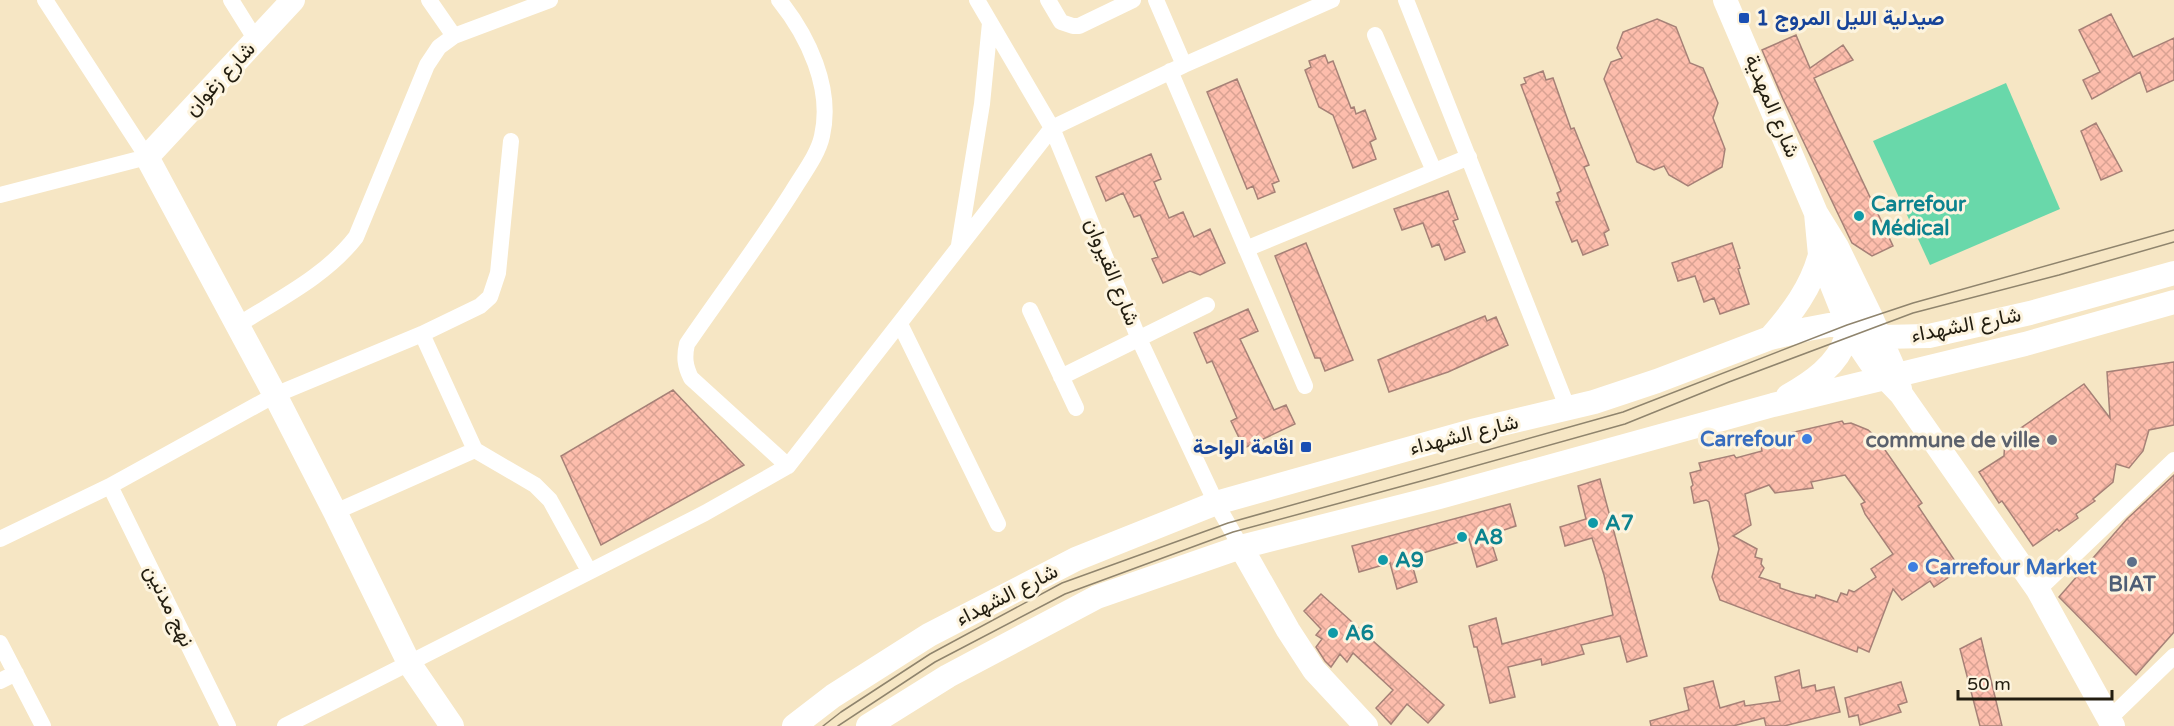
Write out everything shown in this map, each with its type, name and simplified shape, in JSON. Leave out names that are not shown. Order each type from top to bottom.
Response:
[{"type":"main road","name":"شارع زغوان","points":[[147,158],[293,0]]},
{"type":"main road","name":"شارع المهدية","points":[[1725,0],[1816,213]]},
{"type":"main road","points":[[147,158],[275,395],[409,663],[452,726]]},
{"type":"main road","points":[[1816,213],[1820,255],[1847,325],[1860,348],[1894,382],[2038,590],[2111,722]]},
{"type":"main road","points":[[1816,213],[1837,247],[1881,337],[1894,382]]},
{"type":"main road","points":[[1770,338],[1804,295],[1816,271],[1820,255]]},
{"type":"main road","name":"شارع الشهداء","points":[[794,726],[834,696],[939,630],[1076,559],[1216,503],[1462,434],[1568,409],[1657,381],[1770,338],[1829,325],[1847,325],[1881,337],[1929,336],[2030,313],[2174,273]]},
{"type":"main road","points":[[1773,405],[1808,384],[1840,351],[1846,337],[1857,290]]},
{"type":"main road","name":"شارع الشهداء","points":[[868,726],[948,676],[1097,597],[1241,548],[1439,497],[1773,405],[1894,382],[2174,302]]},
{"type":"main road","points":[[1241,548],[1314,670],[1366,726]]},
{"type":"street","points":[[0,195],[147,158],[45,0]]},
{"type":"street","points":[[231,0],[256,40]]},
{"type":"street","points":[[429,0],[454,36]]},
{"type":"street","points":[[238,325],[327,267],[344,253],[356,237],[427,65],[439,47],[454,36],[550,0]]},
{"type":"street","points":[[779,0],[788,10],[822,78],[825,109],[822,137],[807,168],[772,224],[687,344],[685,356],[686,367],[691,378],[788,466]]},
{"type":"street","name":"شارع القيروان","points":[[977,0],[1052,128],[1139,339],[1216,503],[1241,548]]},
{"type":"street","points":[[1048,0],[1061,22],[1073,26],[1133,0]]},
{"type":"street","points":[[1156,0],[1177,68],[1246,249],[1305,386]]},
{"type":"street","points":[[285,726],[705,513],[788,466],[1052,128],[1177,68],[1332,0]]},
{"type":"street","points":[[1406,0],[1568,409]]},
{"type":"street","points":[[958,248],[982,104],[990,23]]},
{"type":"street","points":[[1375,34],[1434,171]]},
{"type":"street","points":[[0,539],[110,486],[275,395],[422,334],[480,306],[490,297],[498,273],[511,141]]},
{"type":"street","points":[[1246,249],[1469,157]]},
{"type":"street","points":[[1061,378],[1207,305]]},
{"type":"street","points":[[1030,310],[1076,408]]},
{"type":"street","points":[[900,324],[998,524]]},
{"type":"street","points":[[422,334],[475,450],[535,485],[550,500],[590,571]]},
{"type":"street","points":[[335,512],[475,450]]},
{"type":"street","points":[[2038,590],[2174,460]]},
{"type":"street","name":"نهج مدنين","points":[[110,486],[228,726]]},
{"type":"street","points":[[0,643],[43,726]]},
{"type":"street","points":[[2111,722],[2174,656]]},
{"type":"street","points":[[0,681],[16,673]]},
{"type":"green space","points":[[2006,83],[2060,209],[1930,265],[1873,141]]},
{"type":"building","points":[[2111,14],[2133,57],[2174,38],[2174,80],[2147,92],[2140,72],[2092,99],[2083,80],[2100,72],[2079,30]]},
{"type":"building","points":[[1657,19],[1676,27],[1690,63],[1703,68],[1718,103],[1713,118],[1725,149],[1722,167],[1688,186],[1669,175],[1664,166],[1654,170],[1637,162],[1604,79],[1611,62],[1622,58],[1617,48],[1623,32]]},
{"type":"building","points":[[1796,35],[1810,68],[1843,45],[1853,60],[1814,78],[1893,246],[1872,256],[1852,243],[1762,50]]},
{"type":"building","points":[[1325,55],[1328,63],[1333,61],[1351,108],[1354,107],[1356,114],[1365,110],[1376,139],[1370,142],[1376,159],[1353,168],[1333,115],[1319,107],[1305,70],[1311,67],[1309,61]]},
{"type":"building","points":[[1543,71],[1546,80],[1553,78],[1571,129],[1574,128],[1589,165],[1584,167],[1609,230],[1604,233],[1608,245],[1583,255],[1577,240],[1572,242],[1556,202],[1560,201],[1557,193],[1561,191],[1521,85],[1526,83],[1524,78]]},
{"type":"building","points":[[1237,79],[1279,181],[1272,184],[1275,192],[1258,199],[1253,186],[1247,189],[1207,92]]},
{"type":"building","points":[[2096,123],[2122,171],[2101,180],[2081,131]]},
{"type":"building","points":[[1151,154],[1161,179],[1154,182],[1169,218],[1183,212],[1194,237],[1210,229],[1225,263],[1200,275],[1190,271],[1163,283],[1152,259],[1158,257],[1140,215],[1134,217],[1123,193],[1106,201],[1096,177]]},
{"type":"building","points":[[1448,191],[1458,219],[1453,221],[1465,252],[1445,260],[1439,244],[1432,247],[1423,223],[1402,230],[1394,209]]},
{"type":"building","points":[[1306,243],[1353,360],[1325,371],[1320,358],[1315,358],[1275,256]]},
{"type":"building","points":[[1732,243],[1749,304],[1720,314],[1714,298],[1704,302],[1695,276],[1678,281],[1672,263]]},
{"type":"building","points":[[1248,309],[1258,331],[1240,339],[1274,410],[1286,405],[1295,424],[1244,448],[1231,421],[1237,418],[1212,361],[1207,363],[1194,333]]},
{"type":"building","points":[[1485,316],[1487,321],[1496,317],[1508,345],[1448,372],[1389,392],[1378,360]]},
{"type":"building","points":[[2174,362],[2174,425],[2149,430],[2143,451],[2129,468],[2116,464],[2113,482],[2093,499],[2095,501],[2076,514],[2078,518],[2033,546],[2002,501],[1999,503],[1979,472],[2004,456],[2005,439],[2084,384],[2110,418],[2107,372]]},
{"type":"building","points":[[673,390],[744,465],[601,545],[561,456]]},
{"type":"building","points":[[1842,421],[1844,424],[1851,423],[1868,430],[1876,437],[1922,503],[1918,506],[1955,561],[1950,564],[1955,573],[1934,587],[1930,581],[1902,600],[1893,589],[1869,652],[1858,647],[1857,652],[1720,600],[1712,577],[1719,549],[1709,502],[1706,500],[1694,503],[1690,473],[1701,470],[1699,463],[1734,455],[1736,458],[1762,451],[1760,440]],"holes":[[[1845,475],[1865,502],[1861,504],[1865,514],[1893,554],[1871,569],[1876,577],[1854,592],[1849,590],[1847,595],[1841,593],[1837,602],[1816,595],[1815,598],[1795,593],[1780,588],[1780,584],[1759,577],[1764,568],[1761,564],[1762,559],[1755,557],[1757,549],[1733,536],[1751,525],[1745,494],[1769,485],[1775,493],[1813,488],[1811,482]]]},
{"type":"building","name":"BIAT","points":[[2174,475],[2174,632],[2136,675],[2059,597],[2127,519]]},
{"type":"building","points":[[1600,479],[1647,656],[1627,662],[1620,636],[1581,645],[1584,654],[1542,665],[1541,659],[1508,667],[1515,697],[1490,703],[1477,647],[1474,647],[1469,626],[1496,618],[1502,644],[1613,615],[1604,575],[1592,538],[1565,546],[1560,527],[1586,519],[1578,486]]},
{"type":"building","points":[[1510,504],[1516,526],[1489,535],[1497,560],[1477,567],[1469,539],[1410,557],[1417,582],[1397,589],[1390,563],[1359,572],[1352,546]]},
{"type":"building","points":[[1321,594],[1444,705],[1428,723],[1407,704],[1391,724],[1376,708],[1393,690],[1353,653],[1347,662],[1340,654],[1331,667],[1325,661],[1316,647],[1322,639],[1316,635],[1321,629],[1304,611]]},
{"type":"building","points":[[1981,638],[2002,726],[1980,726],[1960,649]]},
{"type":"building","points":[[1799,670],[1802,688],[1815,685],[1816,691],[1834,687],[1840,712],[1784,726],[1766,726],[1764,718],[1733,726],[1651,726],[1650,721],[1689,710],[1684,688],[1713,681],[1720,708],[1744,701],[1745,706],[1780,701],[1775,677]]},
{"type":"building","points":[[1901,682],[1907,702],[1898,705],[1901,712],[1860,725],[1858,715],[1849,717],[1845,698]]},
{"type":"tram line","points":[[823,726],[930,654],[1062,583],[1228,523],[1623,412],[1847,325],[1913,303],[2174,230]]},
{"type":"tram line","points":[[838,726],[935,662],[1065,594],[1233,532],[1625,424],[1913,313],[2174,242]]},
{"type":"place","name":"صيدلية الليل المروج 1","points":[[1744,18]]},
{"type":"place","name":"Carrefour Médical","points":[[1859,216]]},
{"type":"place","name":"Carrefour","points":[[1807,439]]},
{"type":"place","name":"commune de ville","points":[[2052,440]]},
{"type":"place","name":"اقامة الواحة","points":[[1306,447]]},
{"type":"place","name":"A7","points":[[1593,523]]},
{"type":"place","name":"A8","points":[[1462,537]]},
{"type":"place","name":"A9","points":[[1383,560]]},
{"type":"place","name":"BIAT","points":[[2132,562]]},
{"type":"place","name":"Carrefour Market","points":[[1913,567]]},
{"type":"place","name":"A6","points":[[1333,633]]}]
